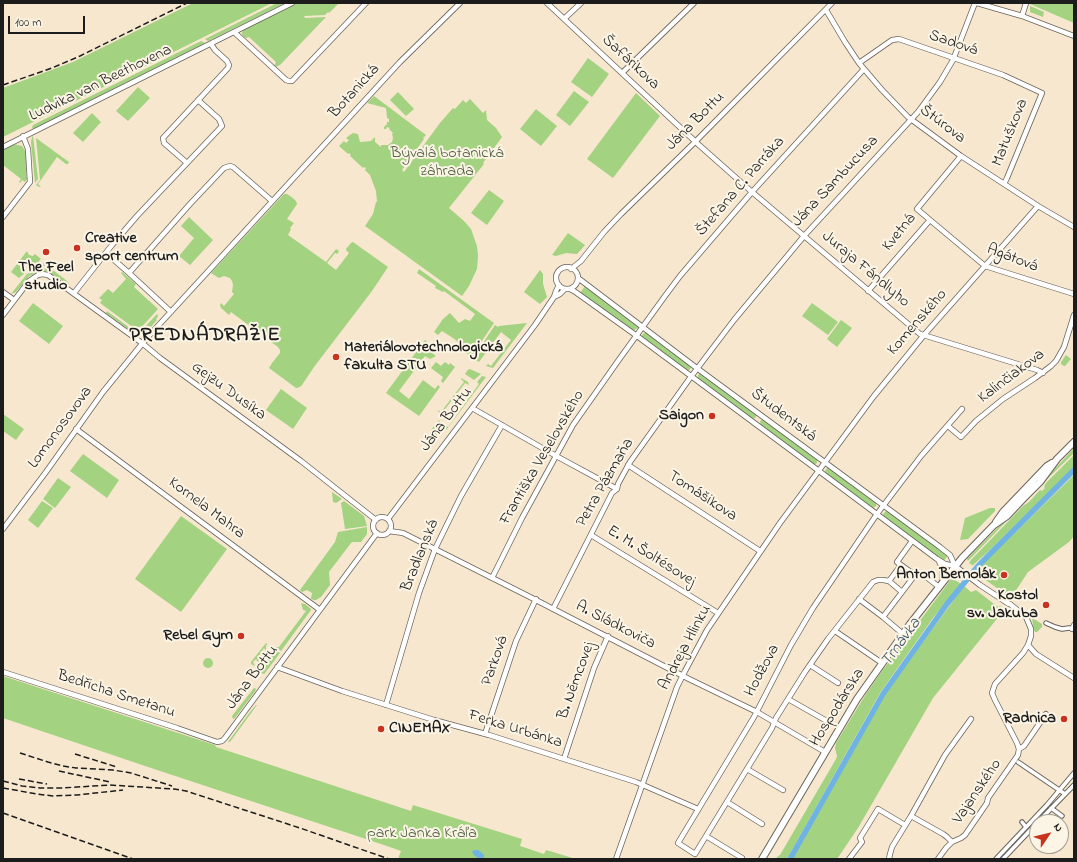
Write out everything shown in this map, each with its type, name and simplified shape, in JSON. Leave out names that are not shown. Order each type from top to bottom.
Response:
[{"type":"street","name":"Ludvika van Beethovena","points":[[3,147],[292,3]]},
{"type":"street","points":[[234,32],[286,80],[292,81],[366,3]]},
{"type":"street","name":"Botanická","points":[[142,343],[400,62],[460,3]]},
{"type":"street","name":"Šafárikova","points":[[547,3],[695,142]]},
{"type":"street","points":[[564,19],[581,3]]},
{"type":"street","points":[[622,73],[694,3]]},
{"type":"street","name":"Jána Bottu","points":[[388,519],[535,325],[554,297],[559,285],[556,280],[558,273],[563,268],[571,269],[580,261],[608,228],[832,3]]},
{"type":"street","points":[[976,3],[1022,16],[1074,36]]},
{"type":"street","name":"Jána Sambucusa","points":[[691,376],[734,320],[804,236],[918,112],[940,82],[954,58],[976,3]]},
{"type":"street","points":[[1022,16],[1026,3]]},
{"type":"street","name":"Štúrova","points":[[826,10],[864,70],[912,119],[961,156],[1038,206],[1074,227]]},
{"type":"street","name":"Sadová","points":[[859,63],[896,39],[899,39],[1003,75],[1042,93]]},
{"type":"street","points":[[187,163],[164,143],[163,138],[228,67],[229,65],[227,61],[211,44]]},
{"type":"street","name":"Štefana C. Parráka","points":[[637,336],[680,276],[752,192],[864,70]]},
{"type":"street","name":"Matuškova","points":[[1004,184],[1042,93]]},
{"type":"street","points":[[74,293],[137,216],[222,126],[219,119],[198,100]]},
{"type":"street","points":[[3,218],[29,184],[31,179],[28,149],[23,136]]},
{"type":"street","name":"Juraja Fándlyho","points":[[695,142],[920,334],[1038,370],[1043,373]]},
{"type":"street","name":"Kvetná","points":[[868,291],[930,220],[917,209],[961,156]]},
{"type":"street","points":[[129,273],[190,204],[227,166],[233,167],[272,201]]},
{"type":"street","name":"Komenského","points":[[818,470],[874,396],[924,335],[1038,206]]},
{"type":"street","name":"Agátová","points":[[930,220],[984,266],[1074,294]]},
{"type":"street","points":[[106,253],[171,312]]},
{"type":"street","name":"Jána Bottu","points":[[554,297],[576,285],[580,261]]},
{"type":"street","points":[[571,269],[577,276]]},
{"type":"street","name":"Gejzu Dusíka","points":[[14,300],[29,281],[35,277],[42,274],[52,277],[300,461],[376,520]]},
{"type":"street","name":"Študentská","points":[[577,276],[697,368],[950,555],[955,566]]},
{"type":"street","points":[[559,285],[567,289]]},
{"type":"street","name":"Študentská","points":[[567,289],[574,291],[637,336],[912,541],[939,560],[955,566]]},
{"type":"street","points":[[3,292],[14,300],[3,315]]},
{"type":"street","name":"Kalinčiakova","points":[[948,426],[961,437],[976,421],[1003,399],[1043,373],[1056,361],[1060,355],[1074,315]]},
{"type":"street","name":"Františka Veselovského","points":[[492,578],[522,518],[573,425],[637,336]]},
{"type":"street","name":"Lomonosovova","points":[[3,529],[103,392],[142,343]]},
{"type":"street","name":"Petra Pázmaňa","points":[[553,609],[612,493],[617,489],[628,465],[691,376]]},
{"type":"street","points":[[472,408],[617,489]]},
{"type":"street","name":"Kalinčiakova","points":[[884,505],[921,456],[962,409]]},
{"type":"street","name":"Bradlanská","points":[[386,705],[419,593],[435,549],[461,496],[502,425]]},
{"type":"street","name":"Kornela Mahra","points":[[76,429],[320,610]]},
{"type":"street","name":"Hospodárska","points":[[762,859],[857,699],[903,634],[966,553],[994,524],[1007,507],[1047,466],[1057,459],[1074,442]]},
{"type":"street","name":"Tomášikova","points":[[628,465],[760,551]]},
{"type":"street","name":"Andreja Hlinku","points":[[616,859],[682,676],[706,630],[818,470]]},
{"type":"street","name":"Hodžova","points":[[706,836],[695,854],[678,842],[757,712],[801,627],[884,505]]},
{"type":"street","points":[[381,517],[388,519],[391,525],[389,531],[383,535],[377,533],[373,526],[376,520],[381,517]]},
{"type":"street","name":"A. Sládkoviča","points":[[389,531],[403,533],[536,599],[682,676],[757,712],[825,752]]},
{"type":"street","name":"Jána Bottu","points":[[222,741],[377,533]]},
{"type":"street","name":"E. M. Šoltésovej","points":[[591,535],[718,613]]},
{"type":"street","points":[[912,541],[897,562],[914,575],[919,574],[941,584],[942,568],[939,560]]},
{"type":"street","points":[[889,581],[900,565]]},
{"type":"street","points":[[955,566],[1026,617],[1031,633],[1028,645],[1036,654],[1074,678]]},
{"type":"street","points":[[883,617],[914,575]]},
{"type":"street","points":[[742,858],[706,836],[788,699],[810,665],[873,582],[878,580],[889,581],[902,592]]},
{"type":"street","name":"Parková","points":[[485,734],[516,641],[536,599]]},
{"type":"street","points":[[859,599],[903,634]]},
{"type":"street","points":[[1046,623],[1062,629],[1073,628]]},
{"type":"street","points":[[835,631],[882,663]]},
{"type":"street","name":"B. Němcovej","points":[[564,759],[594,668],[608,636]]},
{"type":"street","name":"Vajanského","points":[[938,859],[952,842],[965,835],[987,803],[988,798],[1018,755],[1019,749],[1017,743],[992,693],[996,684],[1023,653],[1028,645]]},
{"type":"street","points":[[810,665],[838,683]]},
{"type":"street","name":"Ferka Urbánka","points":[[277,668],[386,705],[485,734],[642,784],[698,809]]},
{"type":"street","name":"Bedřicha Smetanu","points":[[3,672],[217,742],[222,741]]},
{"type":"street","points":[[788,699],[825,720]]},
{"type":"street","name":"Vajanského","points":[[1019,749],[1024,746],[1046,714]]},
{"type":"street","points":[[889,859],[892,847],[945,755],[971,719]]},
{"type":"street","points":[[1018,762],[1065,794]]},
{"type":"street","points":[[747,769],[783,790]]},
{"type":"street","points":[[1038,814],[1074,774]]},
{"type":"street","points":[[1047,814],[1074,785]]},
{"type":"street","points":[[727,802],[762,824]]},
{"type":"street","points":[[1047,805],[1059,814]]},
{"type":"street","points":[[850,859],[862,842],[860,838],[878,809],[905,825]]},
{"type":"street","name":"Vajanského","points":[[910,816],[948,837],[952,842]]},
{"type":"street","points":[[1022,822],[1026,826]]},
{"type":"street","points":[[996,859],[1029,823]]},
{"type":"street","points":[[1000,855],[1004,859],[1029,832]]},
{"type":"green space","points":[[193,3],[272,3],[3,137],[3,88],[73,62]]},
{"type":"green space","points":[[277,3],[285,3],[208,41],[205,39]]},
{"type":"green space","points":[[297,3],[339,3],[325,15],[304,16],[305,18],[326,17],[280,65],[275,67],[276,62],[249,37],[246,38],[243,36],[242,32],[244,29]]},
{"type":"green space","points":[[1074,3],[1074,23],[1030,4]]},
{"type":"green space","points":[[1030,6],[1044,12],[1043,17],[1030,12]]},
{"type":"green space","points":[[201,41],[205,43],[33,129],[33,125]]},
{"type":"green space","points":[[588,58],[609,74],[592,97],[571,82]]},
{"type":"green space","points":[[138,87],[150,98],[128,121],[116,111]]},
{"type":"green space","points":[[574,91],[589,102],[570,126],[556,115]]},
{"type":"green space","points":[[398,92],[414,109],[406,116],[390,100]]},
{"type":"green space","points":[[636,93],[660,116],[613,178],[587,159]]},
{"type":"green space","name":"Bývalá botanická záhrada","points":[[374,96],[426,135],[402,170],[404,172],[440,123],[453,108],[455,109],[463,100],[466,103],[470,99],[483,113],[486,110],[487,120],[496,128],[502,137],[483,163],[484,164],[449,208],[471,229],[477,246],[477,269],[469,286],[462,296],[365,226],[373,214],[377,202],[376,191],[370,175],[365,170],[366,168],[363,168],[350,156],[351,155],[349,153],[348,154],[339,146],[344,141],[346,143],[349,140],[346,138],[353,133],[358,134],[360,142],[371,141],[375,137],[375,142],[381,147],[381,145],[388,145],[392,142],[393,133],[389,129],[390,128],[387,127],[384,129],[387,122],[389,122],[386,108],[367,103]]},
{"type":"green space","points":[[536,109],[557,126],[541,146],[520,129]]},
{"type":"green space","points":[[92,113],[101,122],[83,142],[73,133]]},
{"type":"green space","points":[[33,136],[38,179],[35,183],[31,142]]},
{"type":"green space","points":[[36,138],[69,162],[66,164],[57,157],[38,184],[41,187],[36,185],[40,180]]},
{"type":"green space","points":[[14,144],[22,146],[26,152],[27,179],[25,182],[22,180],[20,183],[19,182],[21,179],[3,165],[3,150]]},
{"type":"green space","points":[[489,190],[504,201],[487,225],[471,213]]},
{"type":"green space","points":[[284,194],[287,194],[293,198],[297,204],[287,219],[294,223],[290,228],[291,229],[288,235],[326,262],[336,249],[339,251],[337,254],[335,253],[327,263],[336,270],[349,253],[346,249],[353,242],[388,267],[372,291],[302,385],[296,388],[269,368],[280,353],[278,347],[231,312],[229,315],[221,308],[221,303],[224,306],[234,294],[232,292],[232,281],[230,278],[224,276],[219,278],[211,273]]},
{"type":"green space","points":[[189,217],[213,240],[190,265],[179,256],[194,238],[181,226]]},
{"type":"green space","points":[[568,233],[585,245],[577,254],[566,253],[556,256],[552,255]]},
{"type":"green space","points":[[27,251],[29,255],[33,256],[35,254],[41,259],[39,261],[40,264],[45,262],[50,266],[37,266],[29,269],[27,265],[20,260]]},
{"type":"green space","points":[[17,264],[26,272],[19,278],[11,272]]},
{"type":"green space","points":[[42,268],[54,271],[70,285],[49,272],[41,271],[29,276],[16,292],[11,294],[27,274]]},
{"type":"green space","points":[[419,269],[494,323],[471,357],[461,349],[463,346],[453,338],[442,331],[438,335],[434,332],[443,319],[450,313],[459,323],[465,319],[470,321],[475,314],[444,291],[443,292],[435,288],[436,286],[417,273]]},
{"type":"green space","points":[[540,270],[543,274],[543,284],[547,297],[540,304],[524,292]]},
{"type":"green space","points":[[122,272],[136,284],[134,287],[158,309],[138,331],[100,303],[102,300],[99,298],[108,289],[113,293],[126,279],[121,273]]},
{"type":"green space","points":[[585,286],[637,325],[638,328],[632,331],[580,293]]},
{"type":"green space","points":[[33,303],[63,326],[49,344],[19,321]]},
{"type":"green space","points":[[812,303],[838,322],[828,335],[802,316]]},
{"type":"green space","points":[[107,311],[134,331],[135,334],[106,313]]},
{"type":"green space","points":[[157,314],[157,320],[144,335],[141,333],[142,330]]},
{"type":"green space","points":[[841,320],[852,328],[837,347],[827,339]]},
{"type":"green space","points":[[527,323],[493,368],[486,366],[488,364],[491,366],[511,340],[501,332],[479,362],[473,358],[495,325],[498,327]]},
{"type":"green space","points":[[644,333],[648,333],[691,366],[690,370],[686,370],[642,338]]},
{"type":"green space","points":[[425,340],[431,345],[428,350],[436,356],[430,359],[425,356],[399,391],[409,399],[423,380],[435,389],[438,385],[440,387],[419,416],[386,393]]},
{"type":"green space","points":[[1066,355],[1071,359],[1064,366],[1061,362]]},
{"type":"green space","points":[[436,362],[441,366],[445,362],[449,365],[450,363],[455,367],[443,383],[441,381],[443,377],[431,368]]},
{"type":"green space","points":[[469,369],[481,374],[474,380],[465,374]]},
{"type":"green space","points":[[701,373],[757,415],[755,418],[752,419],[698,380],[698,375]]},
{"type":"green space","points":[[482,376],[486,377],[446,430],[443,425],[444,424],[448,427],[479,384],[477,382]]},
{"type":"green space","points":[[461,378],[468,382],[469,385],[465,383],[442,413],[445,416],[443,416],[438,410],[441,412],[464,382]]},
{"type":"green space","points":[[281,389],[307,408],[293,429],[266,410]]},
{"type":"green space","points":[[3,414],[24,429],[16,440],[3,431]]},
{"type":"green space","points":[[764,419],[817,458],[817,463],[814,465],[761,426],[760,422]]},
{"type":"green space","points":[[439,420],[441,429],[437,435],[434,436],[431,434],[433,432],[431,430]]},
{"type":"green space","points":[[1074,448],[1074,453],[1044,482],[1053,471]]},
{"type":"green space","points":[[83,454],[119,480],[107,498],[70,471]]},
{"type":"green space","points":[[1074,455],[1074,467],[972,566],[969,563],[971,560],[1023,506],[1040,490],[1042,491],[1045,488],[1046,483]]},
{"type":"green space","points":[[827,468],[830,468],[876,503],[876,506],[871,508],[826,474],[825,471]]},
{"type":"green space","points":[[1074,475],[1074,536],[1069,542],[1028,572],[1011,598],[980,576],[982,573],[977,570]]},
{"type":"green space","points":[[58,478],[71,487],[55,508],[43,499]]},
{"type":"green space","points":[[332,492],[342,499],[336,503],[333,502]]},
{"type":"green space","points":[[42,501],[53,508],[38,528],[28,520]]},
{"type":"green space","points":[[344,501],[364,516],[367,526],[345,529],[341,503]]},
{"type":"green space","points":[[1022,505],[968,561],[967,559],[1015,510]]},
{"type":"green space","points":[[990,508],[995,508],[995,511],[968,539],[960,540],[965,518]]},
{"type":"green space","points":[[886,511],[948,555],[944,561],[884,517],[883,514]]},
{"type":"green space","points":[[181,516],[227,549],[181,612],[135,579]]},
{"type":"green space","points":[[367,527],[367,534],[361,542],[351,543],[329,572],[330,585],[321,597],[316,600],[311,599],[312,593],[307,590],[302,592],[300,590],[335,542],[338,532]]},
{"type":"green space","points":[[952,578],[961,584],[933,618],[880,693],[787,859],[776,859],[780,855],[836,759],[836,743],[866,694]]},
{"type":"green space","points":[[964,586],[971,592],[976,590],[998,607],[1000,606],[1003,608],[1000,615],[933,698],[858,828],[837,859],[792,859],[885,694]]},
{"type":"green space","points":[[301,603],[305,604],[311,610],[281,651],[275,647],[279,647],[306,611],[303,610]]},
{"type":"green space","points":[[1032,619],[1042,624],[1042,627],[1037,632],[1034,630]]},
{"type":"green space","points":[[266,643],[266,651],[264,648],[258,657],[258,662],[256,659],[253,662],[255,666],[251,664],[251,662]]},
{"type":"green space","points":[[274,649],[280,653],[264,674],[258,672],[258,667],[262,667],[272,654],[268,652]]},
{"type":"green space","points":[[206,658],[210,658],[212,659],[212,667],[206,668],[203,665],[203,661]]},
{"type":"green space","name":"park Janka Kráľa","points":[[3,676],[411,811],[413,805],[522,839],[520,846],[544,854],[546,850],[576,859],[398,859],[401,851],[3,718]]},
{"type":"green space","points":[[254,688],[256,690],[233,719],[232,716]]},
{"type":"green space","points":[[257,705],[230,742],[228,742],[250,712]]},
{"type":"water","points":[[474,850],[478,850],[482,853],[484,858],[479,859],[474,855],[472,852]]},
{"type":"waterway","name":"Trnávka","points":[[790,859],[883,694],[947,604],[978,566],[1074,470]]},
{"type":"railway","points":[[3,85],[52,68],[80,56],[187,3]]},
{"type":"railway","points":[[20,753],[63,766],[131,773],[172,786]]},
{"type":"railway","points":[[75,754],[117,767]]},
{"type":"railway","points":[[59,771],[110,782]]},
{"type":"railway","points":[[19,779],[47,784]]},
{"type":"railway","points":[[3,781],[22,786],[40,788],[110,785],[186,791],[389,859]]},
{"type":"railway","points":[[3,788],[53,796],[123,790]]},
{"type":"railway","points":[[3,813],[133,859]]},
{"type":"place","name":"Creative sport centrum","points":[[77,248]]},
{"type":"place","name":"The Feel studio","points":[[46,252]]},
{"type":"place","name":"Materiálovotechnologická fakulta STU","points":[[336,357]]},
{"type":"place","name":"Saigon","points":[[712,416]]},
{"type":"place","name":"Anton Bernolák","points":[[1004,575]]},
{"type":"place","name":"Kostol sv. Jakuba","points":[[1046,605]]},
{"type":"place","name":"Rebel Gym","points":[[241,636]]},
{"type":"place","name":"Radnica","points":[[1064,719]]},
{"type":"place","name":"CINEMAX","points":[[381,729]]},
{"type":"district","name":"PREDNÁDRAŽIE","points":[[205,337]]}]
